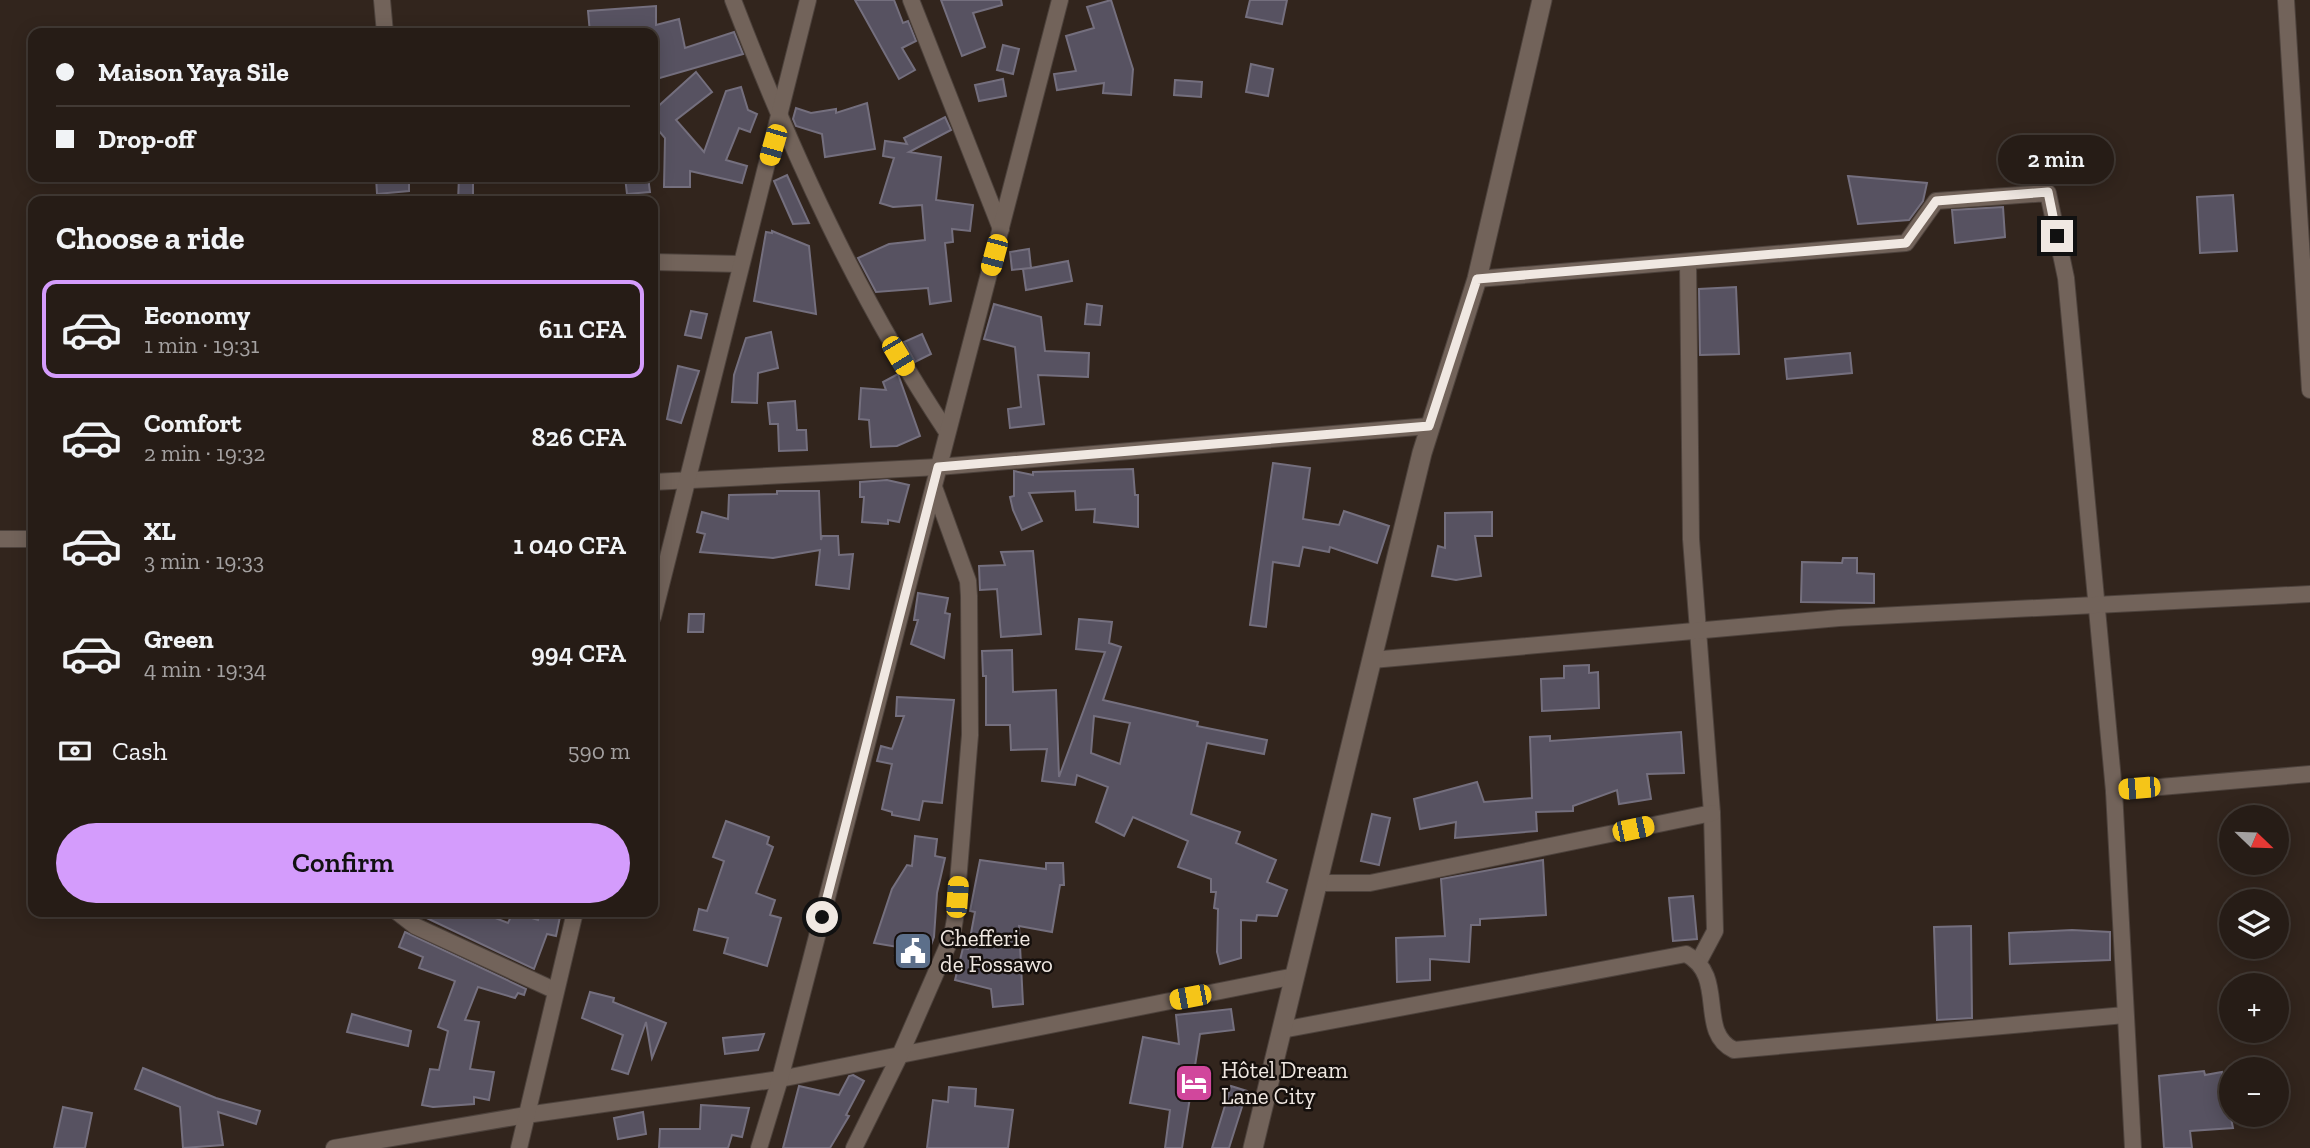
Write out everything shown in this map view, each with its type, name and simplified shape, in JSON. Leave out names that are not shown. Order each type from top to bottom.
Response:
[{"type":"street","points":[[382,0],[385,28]]},
{"type":"street","points":[[733,0],[780,121],[872,312],[947,432]]},
{"type":"street","points":[[658,598],[740,264],[780,121],[808,0]]},
{"type":"street","points":[[911,0],[1001,229]]},
{"type":"street","points":[[759,1148],[780,1079],[1060,0]]},
{"type":"street","points":[[1253,1148],[1429,426],[1477,279],[1542,0]]},
{"type":"street","points":[[2286,0],[2305,210],[2310,390]]},
{"type":"street","points":[[1477,279],[1906,243],[1936,201],[2048,192],[2066,278],[2114,790],[2133,1148]]},
{"type":"street","points":[[658,262],[740,264]]},
{"type":"street","points":[[1688,262],[1691,539],[1712,813],[1715,932],[1699,961]]},
{"type":"street","points":[[658,482],[938,467],[1429,426]]},
{"type":"street","points":[[854,1148],[900,1055],[952,936],[970,735],[968,581],[934,486]]},
{"type":"street","points":[[0,540],[28,539]]},
{"type":"street","points":[[1372,660],[1839,618],[2310,594]]},
{"type":"street","points":[[2114,790],[2310,774]]},
{"type":"street","points":[[1318,883],[1370,883],[1712,813]]},
{"type":"street","points":[[403,917],[415,926],[554,990]]},
{"type":"street","points":[[519,1148],[554,990],[574,917]]},
{"type":"street","points":[[1282,1030],[1685,954],[1699,961],[1708,975],[1717,1033],[1723,1045],[1734,1050],[2124,1016]]},
{"type":"street","points":[[334,1148],[526,1115],[780,1079],[1295,976]]},
{"type":"building","points":[[855,0],[894,0],[903,23],[908,21],[916,41],[902,48],[915,70],[899,79]]},
{"type":"building","points":[[941,0],[1001,0],[1002,5],[973,13],[985,47],[962,56]]},
{"type":"building","points":[[1111,0],[1133,69],[1131,95],[1103,93],[1104,83],[1057,90],[1054,74],[1076,71],[1066,36],[1094,28],[1087,7]]},
{"type":"building","points":[[1250,0],[1287,0],[1282,24],[1246,17]]},
{"type":"building","points":[[656,6],[656,25],[679,19],[685,48],[734,32],[743,54],[658,79],[658,28],[590,28],[588,11]]},
{"type":"building","points":[[1003,45],[1019,49],[1013,74],[997,70]]},
{"type":"building","points":[[1251,64],[1273,69],[1268,96],[1246,92]]},
{"type":"building","points":[[696,72],[712,92],[676,120],[704,152],[726,91],[741,87],[748,110],[757,114],[750,132],[739,128],[726,160],[747,166],[742,183],[690,171],[690,187],[664,187],[665,138],[658,130],[658,106]]},
{"type":"building","points":[[1003,79],[1006,96],[979,101],[975,85]]},
{"type":"building","points":[[1175,80],[1202,82],[1201,97],[1174,95]]},
{"type":"building","points":[[867,103],[875,149],[825,157],[822,134],[796,126],[793,119],[796,108],[811,113],[836,109],[836,113]]},
{"type":"building","points":[[945,117],[951,130],[909,152],[941,157],[936,200],[973,205],[970,231],[952,229],[953,242],[945,243],[951,301],[930,304],[928,288],[876,292],[858,258],[889,244],[925,240],[922,205],[893,207],[880,203],[894,158],[883,156],[885,141],[907,144],[904,138]]},
{"type":"building","points":[[787,175],[809,223],[793,224],[774,181]]},
{"type":"building","points":[[1848,176],[1927,183],[1923,201],[1909,220],[1858,224]]},
{"type":"building","points":[[376,182],[409,182],[409,191],[377,194]]},
{"type":"building","points":[[459,182],[473,182],[473,196],[458,196]]},
{"type":"building","points":[[626,182],[649,182],[650,192],[627,194]]},
{"type":"building","points":[[2233,195],[2237,251],[2200,253],[2197,197]]},
{"type":"building","points":[[2003,207],[2005,237],[1955,243],[1952,210]]},
{"type":"building","points":[[772,231],[809,246],[816,314],[754,301],[766,232]]},
{"type":"building","points":[[1029,249],[1031,268],[1068,261],[1072,281],[1026,290],[1023,269],[1030,268],[1012,270],[1010,252]]},
{"type":"building","points":[[1736,287],[1739,354],[1700,355],[1699,289]]},
{"type":"building","points":[[994,304],[1041,317],[1045,351],[1089,353],[1088,377],[1038,375],[1044,424],[1010,428],[1008,409],[1021,407],[1015,347],[984,339]]},
{"type":"building","points":[[1087,304],[1102,306],[1100,325],[1085,324]]},
{"type":"building","points":[[691,311],[707,314],[701,338],[685,335]]},
{"type":"building","points":[[771,332],[778,368],[758,373],[757,403],[732,402],[734,375],[746,338]]},
{"type":"building","points":[[922,334],[931,354],[915,362],[904,342]]},
{"type":"building","points":[[1850,353],[1852,373],[1787,379],[1785,359]]},
{"type":"building","points":[[678,366],[699,371],[681,423],[667,419]]},
{"type":"building","points":[[898,374],[920,436],[897,446],[871,447],[869,420],[859,419],[861,388],[886,390],[883,382]]},
{"type":"building","points":[[795,401],[797,430],[806,430],[807,450],[779,451],[778,424],[770,424],[768,403]]},
{"type":"building","points":[[1273,463],[1310,468],[1303,519],[1339,525],[1344,511],[1389,526],[1377,563],[1330,547],[1329,552],[1303,547],[1299,566],[1273,562],[1266,627],[1250,625]]},
{"type":"building","points":[[1133,469],[1135,495],[1138,495],[1138,527],[1094,522],[1095,509],[1076,510],[1075,491],[1029,493],[1042,521],[1022,530],[1013,510],[1010,497],[1014,496],[1014,471],[1033,475],[1033,472]]},
{"type":"building","points":[[887,480],[909,485],[899,522],[862,522],[864,497],[860,497],[860,482]]},
{"type":"building","points":[[777,491],[819,491],[821,540],[822,536],[838,536],[839,555],[853,554],[849,589],[816,585],[820,550],[773,558],[700,552],[705,534],[697,532],[702,512],[728,519],[729,495],[777,494]]},
{"type":"building","points":[[1492,512],[1492,536],[1475,536],[1481,576],[1456,580],[1432,576],[1438,546],[1445,548],[1445,513]]},
{"type":"building","points":[[1033,551],[1041,634],[1001,637],[997,589],[980,590],[979,566],[1005,565],[1001,552]]},
{"type":"building","points":[[1843,558],[1857,558],[1857,573],[1874,574],[1874,603],[1801,602],[1802,562],[1842,563]]},
{"type":"building","points":[[918,593],[948,598],[945,613],[950,614],[944,658],[911,644],[918,620],[914,620]]},
{"type":"building","points":[[689,614],[704,614],[703,632],[688,632]]},
{"type":"building","points":[[1079,619],[1112,622],[1109,643],[1121,647],[1103,700],[1198,722],[1197,726],[1267,740],[1264,754],[1207,743],[1191,814],[1240,832],[1236,843],[1276,860],[1267,882],[1287,890],[1277,916],[1257,915],[1256,921],[1241,920],[1241,958],[1220,964],[1217,952],[1218,909],[1214,908],[1216,892],[1211,892],[1211,879],[1178,867],[1188,841],[1133,817],[1124,836],[1096,822],[1108,787],[1077,775],[1075,785],[1042,781],[1047,749],[1011,750],[1010,725],[986,725],[986,676],[983,676],[982,651],[1012,650],[1013,692],[1056,690],[1059,777],[1105,652],[1076,649]],"holes":[[[1094,716],[1130,723],[1120,764],[1091,753]]]},
{"type":"building","points":[[1589,665],[1589,673],[1598,672],[1599,708],[1542,711],[1541,679],[1564,678],[1564,666]]},
{"type":"building","points":[[897,697],[954,700],[942,803],[923,801],[919,820],[892,815],[892,812],[882,809],[892,764],[877,761],[881,746],[892,749],[904,716],[896,716]]},
{"type":"building","points":[[1681,732],[1684,773],[1647,774],[1651,799],[1619,804],[1617,790],[1573,806],[1573,811],[1536,812],[1537,831],[1455,838],[1456,822],[1420,829],[1414,799],[1477,782],[1484,802],[1532,798],[1530,737],[1550,736],[1550,741]]},
{"type":"building","points":[[1372,814],[1390,818],[1379,865],[1361,861]]},
{"type":"building","points":[[726,821],[769,837],[767,844],[773,847],[756,893],[775,900],[770,915],[781,918],[767,966],[724,953],[728,938],[694,930],[699,909],[707,911],[724,861],[713,857]]},
{"type":"building","points":[[915,836],[937,839],[935,856],[945,858],[937,893],[934,937],[923,966],[895,955],[898,947],[874,943],[892,889],[907,865],[912,866]]},
{"type":"building","points":[[980,860],[1046,869],[1046,863],[1063,863],[1064,885],[1060,885],[1052,932],[1019,926],[1023,1004],[993,1007],[991,989],[955,980],[963,948],[968,949],[975,912],[970,911]]},
{"type":"building","points":[[1543,860],[1546,915],[1480,919],[1480,925],[1471,925],[1469,962],[1430,959],[1430,980],[1397,982],[1396,938],[1445,936],[1441,879]]},
{"type":"building","points":[[1693,896],[1697,939],[1673,941],[1669,898]]},
{"type":"building","points":[[425,917],[493,917],[508,923],[511,917],[538,920],[539,917],[560,917],[556,936],[547,934],[534,969]]},
{"type":"building","points":[[1971,926],[1972,1018],[1937,1020],[1934,927]]},
{"type":"building","points":[[2072,930],[2110,932],[2110,960],[2010,964],[2009,933]]},
{"type":"building","points":[[405,932],[526,989],[524,995],[518,993],[515,998],[478,987],[465,1020],[479,1022],[470,1069],[494,1072],[489,1100],[474,1097],[474,1104],[433,1107],[422,1105],[430,1069],[439,1070],[448,1031],[438,1027],[455,981],[419,968],[423,957],[399,947]]},
{"type":"building","points":[[590,992],[614,998],[613,1002],[666,1023],[652,1058],[646,1022],[628,1074],[612,1069],[623,1035],[582,1018]]},
{"type":"building","points":[[1231,1009],[1234,1030],[1200,1034],[1182,1148],[1165,1148],[1170,1110],[1130,1103],[1143,1037],[1179,1044],[1176,1015]]},
{"type":"building","points":[[352,1014],[411,1031],[408,1046],[347,1032]]},
{"type":"building","points":[[764,1034],[758,1050],[725,1054],[723,1038]]},
{"type":"building","points":[[143,1068],[216,1098],[260,1111],[256,1124],[218,1112],[223,1145],[183,1148],[180,1107],[135,1089]]},
{"type":"building","points":[[2204,1071],[2205,1075],[2219,1073],[2219,1127],[2233,1128],[2190,1131],[2192,1148],[2164,1148],[2159,1076]]},
{"type":"building","points":[[853,1075],[864,1081],[846,1115],[849,1116],[830,1148],[783,1148],[799,1086],[839,1095],[849,1076]]},
{"type":"building","points":[[1231,1086],[1247,1091],[1229,1148],[1212,1148]]},
{"type":"building","points":[[949,1087],[976,1089],[975,1106],[1013,1110],[1008,1148],[927,1148],[933,1100],[948,1102]]},
{"type":"building","points":[[701,1105],[749,1108],[742,1137],[732,1135],[728,1148],[659,1148],[660,1129],[700,1129]]},
{"type":"building","points":[[63,1107],[92,1113],[85,1148],[54,1148]]},
{"type":"building","points":[[643,1112],[646,1134],[618,1139],[614,1118]]},
{"type":"place","name":"Chefferie de Fossawo","points":[[913,951]]},
{"type":"place","name":"Hôtel Dream Lane City","points":[[1194,1083]]},
{"type":"route","points":[[822,917],[938,467],[1429,426],[1477,279],[1906,243],[1936,201],[2048,192],[2057,236]]}]
